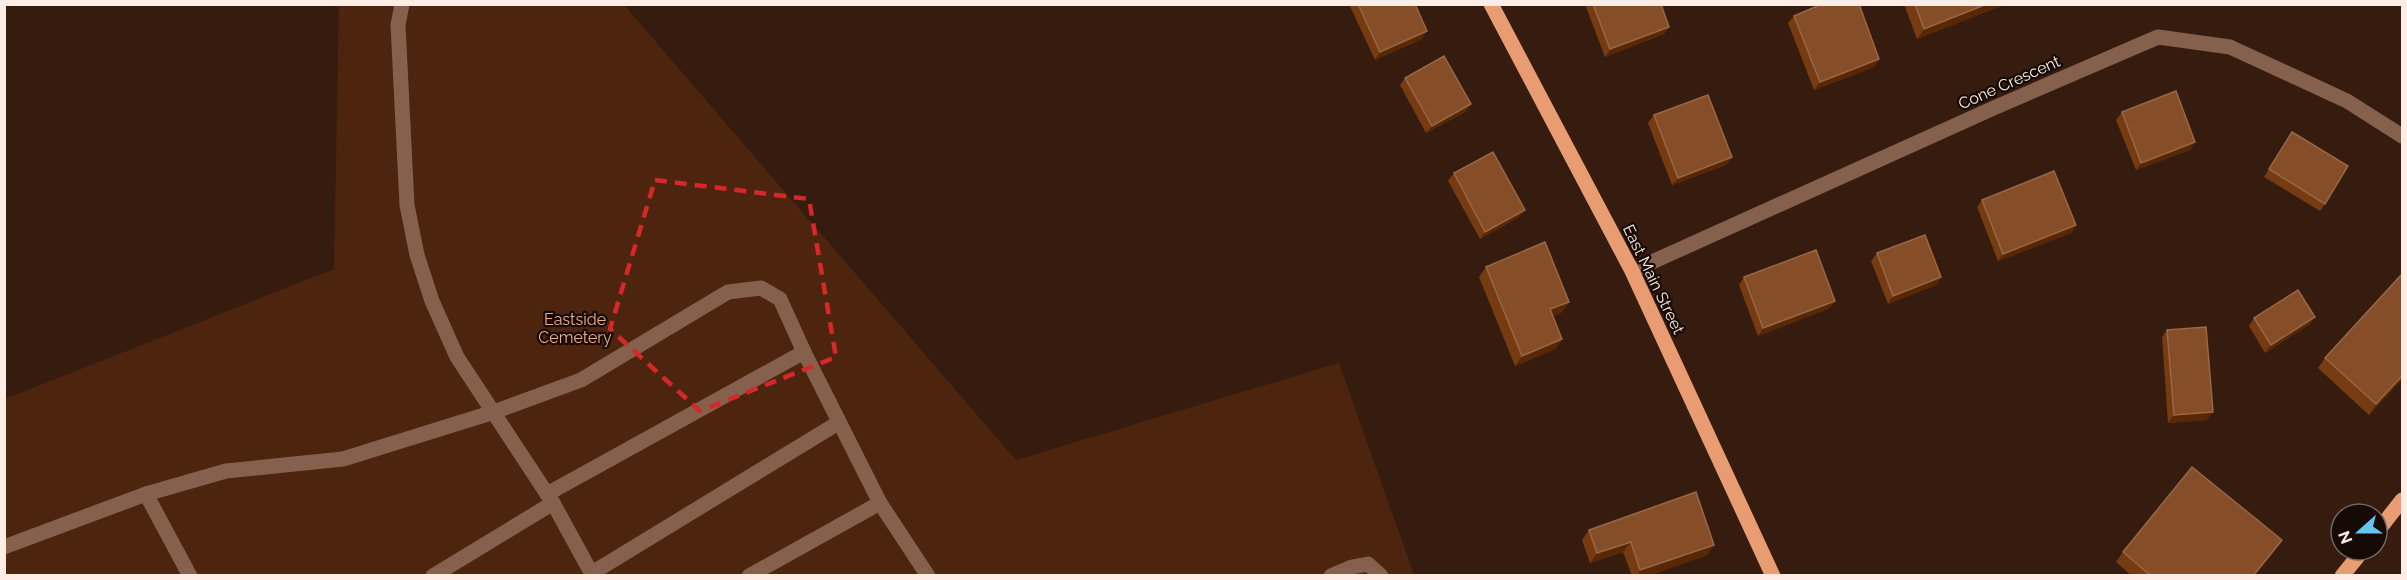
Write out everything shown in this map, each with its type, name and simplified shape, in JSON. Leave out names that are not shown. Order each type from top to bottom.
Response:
[{"type":"main road","name":"East Main Street","points":[[1491,4],[1632,271],[1773,576]]},
{"type":"main road","points":[[2389,517],[2403,500]]},
{"type":"main road","points":[[2342,576],[2353,562]]},
{"type":"street","points":[[402,4],[398,25],[407,205],[417,255],[432,301],[457,357],[550,499],[592,574],[838,423]]},
{"type":"street","name":"Cone Crescent","points":[[1632,271],[1996,107],[2158,38],[2230,47],[2347,101],[2403,136]]},
{"type":"street","points":[[4,547],[146,494],[226,471],[343,459],[494,412],[581,380],[728,292],[761,288],[780,299],[838,423],[880,503],[927,575]]},
{"type":"street","points":[[433,576],[550,499],[804,352]]},
{"type":"street","points":[[146,494],[190,576]]},
{"type":"street","points":[[749,576],[880,503]]},
{"type":"street","points":[[1331,576],[1352,567],[1368,564],[1382,576]]},
{"type":"highlighted area","points":[[655,180],[809,199],[836,357],[700,411],[610,329]]},
{"type":"green space","name":"Eastside Cemetery","points":[[339,4],[624,5],[1016,460],[1339,363],[1414,575],[5,576],[5,399],[334,269]]},
{"type":"building","points":[[1358,4],[1415,4],[1427,31],[1380,52]]},
{"type":"building","points":[[1593,4],[1661,4],[1669,27],[1610,49]]},
{"type":"building","points":[[1822,4],[1859,4],[1879,59],[1820,82],[1794,16]]},
{"type":"building","points":[[1915,4],[1987,4],[1924,29]]},
{"type":"building","points":[[1444,56],[1471,104],[1432,126],[1405,78]]},
{"type":"building","points":[[2176,91],[2195,142],[2141,163],[2122,112]]},
{"type":"building","points":[[1708,95],[1732,157],[1678,178],[1654,115]]},
{"type":"building","points":[[2292,132],[2348,166],[2325,204],[2269,169]]},
{"type":"building","points":[[1493,152],[1525,210],[1485,232],[1454,173]]},
{"type":"building","points":[[2054,171],[2076,225],[2003,254],[1982,200]]},
{"type":"building","points":[[1925,235],[1941,277],[1893,296],[1877,253]]},
{"type":"building","points":[[1545,242],[1569,302],[1550,309],[1562,339],[1522,356],[1486,267]]},
{"type":"building","points":[[1816,250],[1835,301],[1763,328],[1744,277]]},
{"type":"building","points":[[2403,273],[2403,375],[2376,404],[2325,358]]},
{"type":"building","points":[[2298,290],[2315,317],[2271,345],[2254,318]]},
{"type":"building","points":[[2206,327],[2213,412],[2174,415],[2167,330]]},
{"type":"building","points":[[2192,467],[2282,540],[2253,576],[2151,576],[2123,552]]},
{"type":"building","points":[[1696,492],[1714,545],[1640,570],[1631,542],[1597,553],[1589,530]]}]
